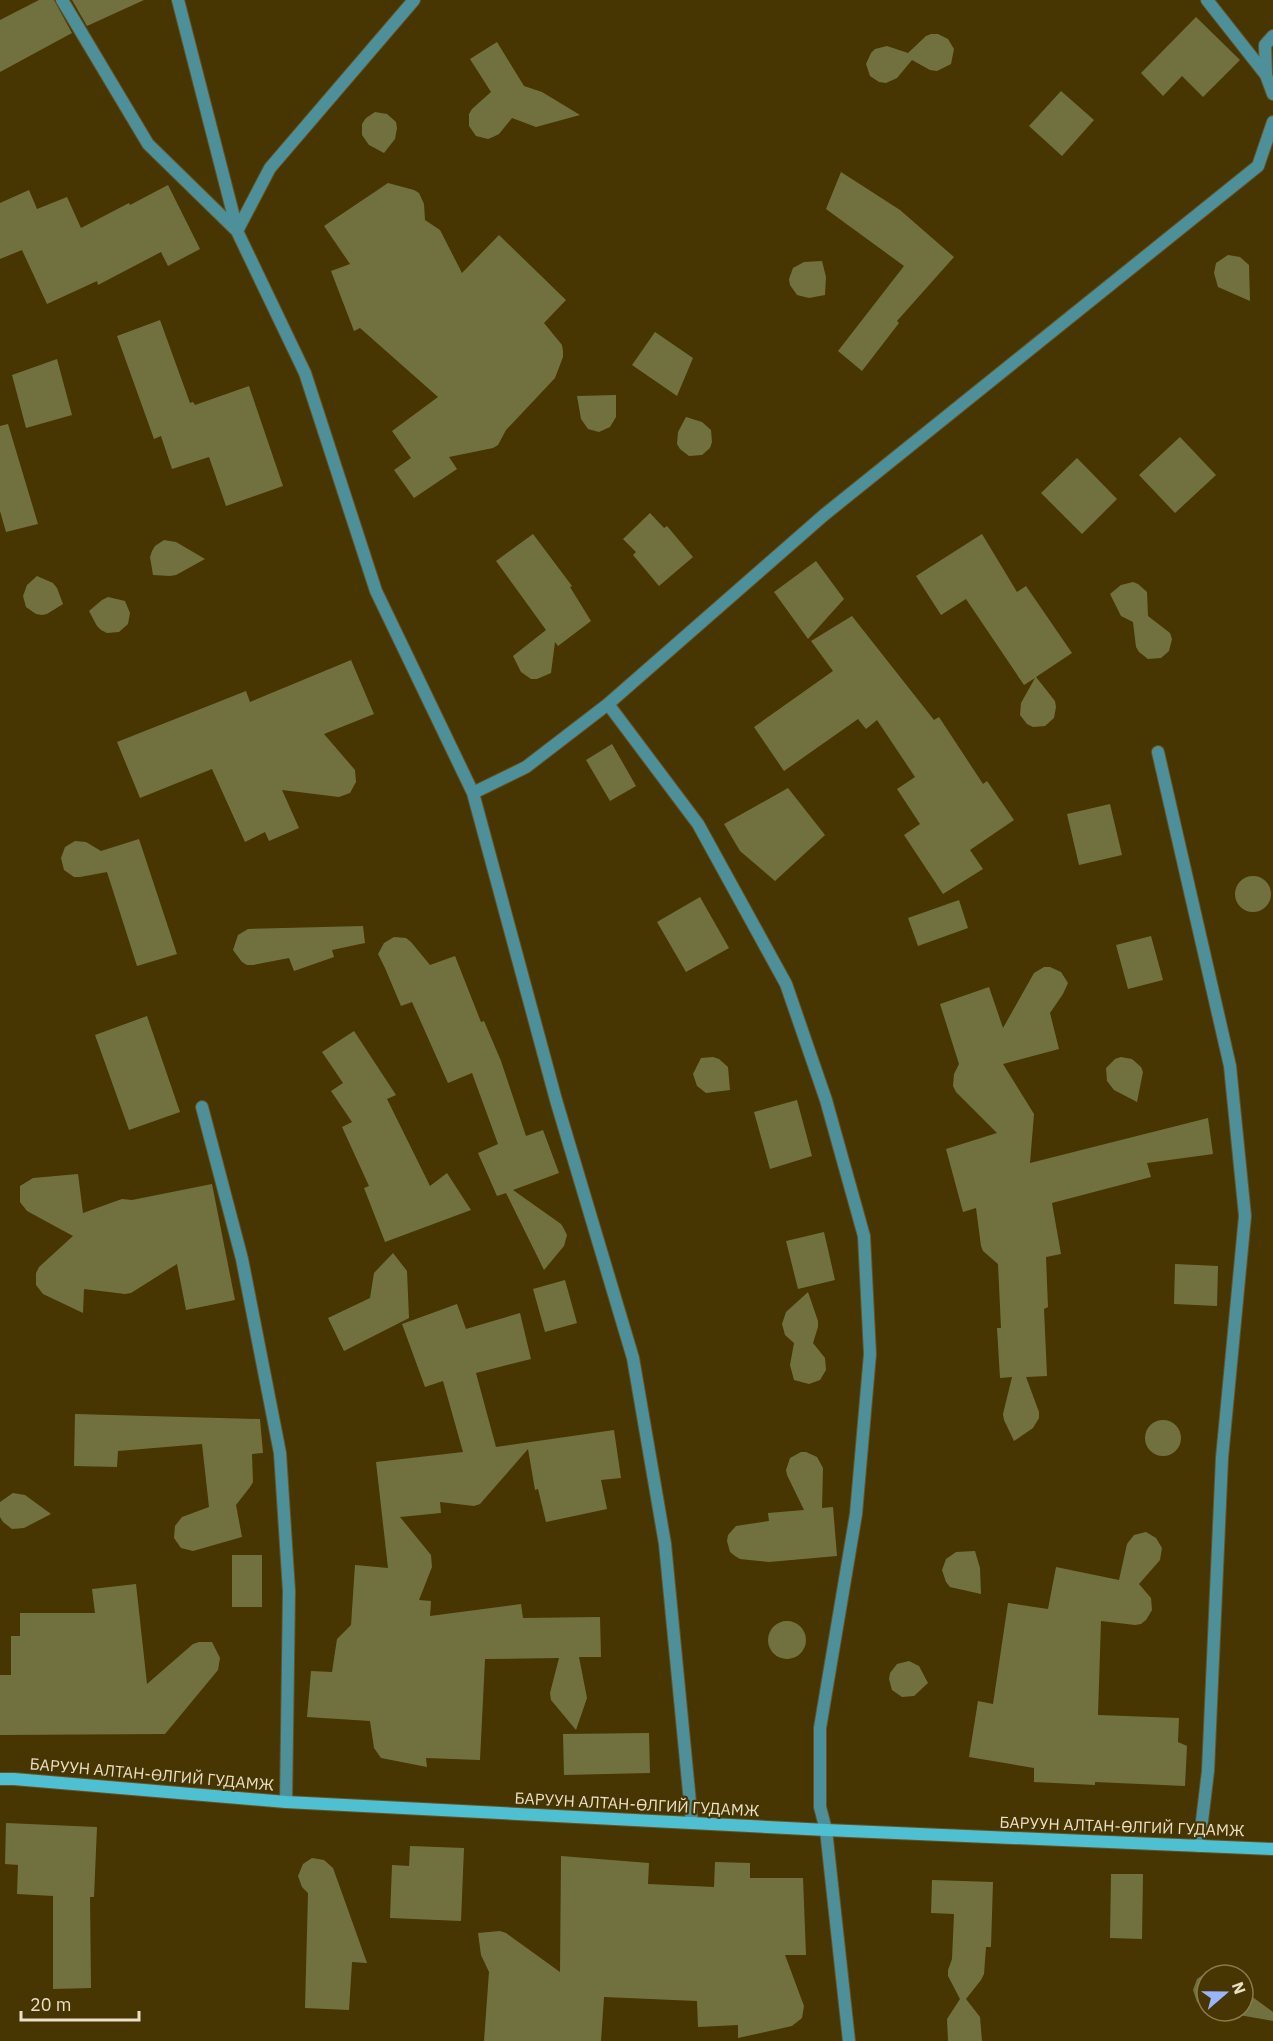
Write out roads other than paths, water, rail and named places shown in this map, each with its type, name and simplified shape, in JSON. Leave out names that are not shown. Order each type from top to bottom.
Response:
[{"type":"main road","name":"БАРУУН АЛТАН-ӨЛГИЙ ГУДАМЖ","points":[[0,1779],[286,1802],[826,1830],[1273,1849]]},
{"type":"street","points":[[62,0],[148,144],[237,231]]},
{"type":"street","points":[[178,0],[237,231],[305,373],[376,591],[472,793],[556,1100],[633,1358],[665,1544],[692,1823]]},
{"type":"street","points":[[237,231],[270,168],[414,0]]},
{"type":"street","points":[[1207,0],[1266,75],[1273,94]]},
{"type":"street","points":[[1266,75],[1265,45],[1273,36]]},
{"type":"street","points":[[472,793],[526,767],[608,704],[824,515],[1258,166],[1273,122]]},
{"type":"street","points":[[608,704],[698,824],[786,984],[826,1100],[864,1236],[870,1354],[856,1514],[820,1728],[820,1808],[826,1830],[849,2041]]},
{"type":"street","points":[[1158,752],[1230,1066],[1245,1216],[1222,1458],[1208,1771],[1199,1846]]},
{"type":"street","points":[[202,1107],[242,1259],[280,1453],[289,1591],[286,1802]]}]
